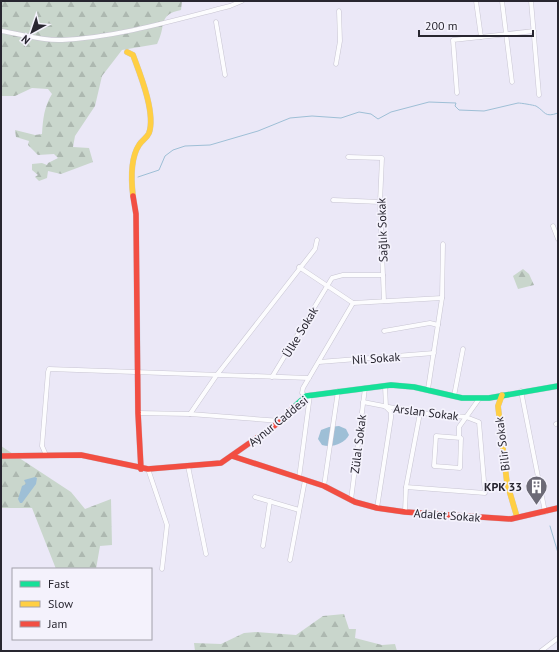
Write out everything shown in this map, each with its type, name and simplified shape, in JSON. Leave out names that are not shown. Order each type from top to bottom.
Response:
[{"type":"street","points":[[1,32],[61,40],[136,30],[230,6],[242,1]]},
{"type":"street","points":[[476,1],[481,37]]},
{"type":"street","points":[[502,1],[512,82]]},
{"type":"street","points":[[531,1],[539,95]]},
{"type":"street","points":[[336,64],[340,42],[339,11]]},
{"type":"street","points":[[216,22],[226,75]]},
{"type":"street","points":[[457,93],[453,40],[534,31]]},
{"type":"street","points":[[126,52],[133,55],[137,67],[148,106],[149,123],[149,133],[138,146],[132,172],[131,195],[136,214],[138,413],[141,469]]},
{"type":"street","name":"Sağlık Sokak","points":[[348,157],[382,158],[380,202],[384,301]]},
{"type":"street","points":[[333,200],[380,202]]},
{"type":"street","points":[[553,226],[558,239]]},
{"type":"street","points":[[190,414],[216,376],[299,267],[315,249],[317,240]]},
{"type":"street","points":[[428,389],[442,298],[443,244]]},
{"type":"street","points":[[299,267],[353,304],[442,298]]},
{"type":"street","points":[[327,286],[332,278],[343,275],[383,275]]},
{"type":"street","name":"Ülke Sokak","points":[[272,377],[327,286]]},
{"type":"street","points":[[290,560],[299,510],[302,479],[308,395],[302,393],[309,378],[353,304]]},
{"type":"street","points":[[384,331],[430,323],[438,325]]},
{"type":"street","points":[[454,396],[464,349]]},
{"type":"street","name":"Nil Sokak","points":[[319,362],[434,353]]},
{"type":"street","points":[[46,456],[42,446],[49,370],[309,378]]},
{"type":"street","points":[[377,508],[391,418],[391,412],[386,407],[385,386]]},
{"type":"street","name":"Aynur Caddesi","points":[[1,456],[81,455],[102,458],[141,469],[221,463],[281,421],[297,403],[308,395],[385,386],[414,387],[454,396],[479,399],[558,386]]},
{"type":"street","name":"Zülal Sokak","points":[[351,500],[365,388]]},
{"type":"street","points":[[324,486],[338,391]]},
{"type":"street","points":[[521,391],[545,512]]},
{"type":"street","name":"Bilir Sokak","points":[[502,395],[498,406],[507,483],[517,517]]},
{"type":"street","points":[[459,437],[436,436],[434,466],[460,468],[462,442],[459,437],[459,427],[479,399]]},
{"type":"street","name":"Arslan Sokak","points":[[363,402],[420,413],[466,417]]},
{"type":"street","points":[[138,413],[190,414],[281,421]]},
{"type":"street","points":[[405,512],[406,487],[420,413]]},
{"type":"street","points":[[406,487],[485,493],[479,422],[466,417]]},
{"type":"street","name":"Adalet Sokak","points":[[232,456],[324,486],[351,500],[377,508],[405,512],[511,519],[558,508]]},
{"type":"street","points":[[188,466],[206,554]]},
{"type":"street","points":[[148,469],[167,525],[162,569]]},
{"type":"street","points":[[254,497],[299,510]]},
{"type":"street","points":[[263,546],[270,501]]},
{"type":"street","points":[[541,651],[558,638]]},
{"type":"green space","points":[[1,1],[182,1],[181,10],[173,12],[165,18],[157,44],[122,50],[102,76],[95,106],[75,136],[73,147],[89,148],[93,162],[61,174],[48,171],[47,178],[39,181],[35,177],[38,175],[32,170],[32,164],[42,163],[47,165],[58,158],[54,154],[38,155],[28,145],[29,141],[16,137],[15,130],[35,135],[42,134],[43,118],[52,94],[48,89],[32,88],[15,96],[1,96]]},
{"type":"green space","points":[[523,269],[529,274],[534,285],[518,289],[513,276]]},
{"type":"green space","points":[[1,446],[71,492],[85,509],[111,499],[112,545],[100,546],[96,568],[56,568],[32,508],[1,508]]},
{"type":"green space","points":[[344,614],[349,629],[356,629],[355,638],[382,645],[395,644],[397,651],[195,651],[194,643],[221,644],[244,633],[256,632],[296,635],[323,616]]},
{"type":"water","points":[[339,426],[346,429],[349,435],[347,438],[341,443],[330,446],[322,445],[318,439],[321,430]]},
{"type":"water","points":[[35,477],[37,478],[36,484],[22,503],[20,503],[18,499],[22,486],[26,484],[24,480]]},
{"type":"waterway","points":[[138,177],[159,170],[165,156],[173,150],[185,146],[210,145],[258,131],[290,118],[312,116],[341,118],[359,112],[371,114],[378,119],[391,112],[429,102],[456,103],[455,106],[459,110],[484,111],[520,103],[536,106],[548,115],[558,113]]},
{"type":"waterway","points":[[550,526],[558,553]]},
{"type":"traffic: fast","points":[[294,407],[306,396],[391,385],[414,387],[462,398],[489,398],[558,386]]},
{"type":"traffic: slow","points":[[127,52],[133,55],[143,83],[149,105],[151,125],[149,133],[139,145],[134,156],[132,176],[133,196]]},
{"type":"traffic: slow","points":[[502,395],[498,406],[507,483],[517,517]]},
{"type":"traffic: jam","points":[[133,196],[136,214],[138,413],[141,469]]},
{"type":"traffic: jam","points":[[1,456],[81,455],[148,469],[221,463],[281,421],[294,407]]},
{"type":"traffic: jam","points":[[232,456],[324,486],[355,502],[377,508],[405,512],[511,519],[558,508]]},
{"type":"place","name":"KPK 33","points":[[537,506]]}]
